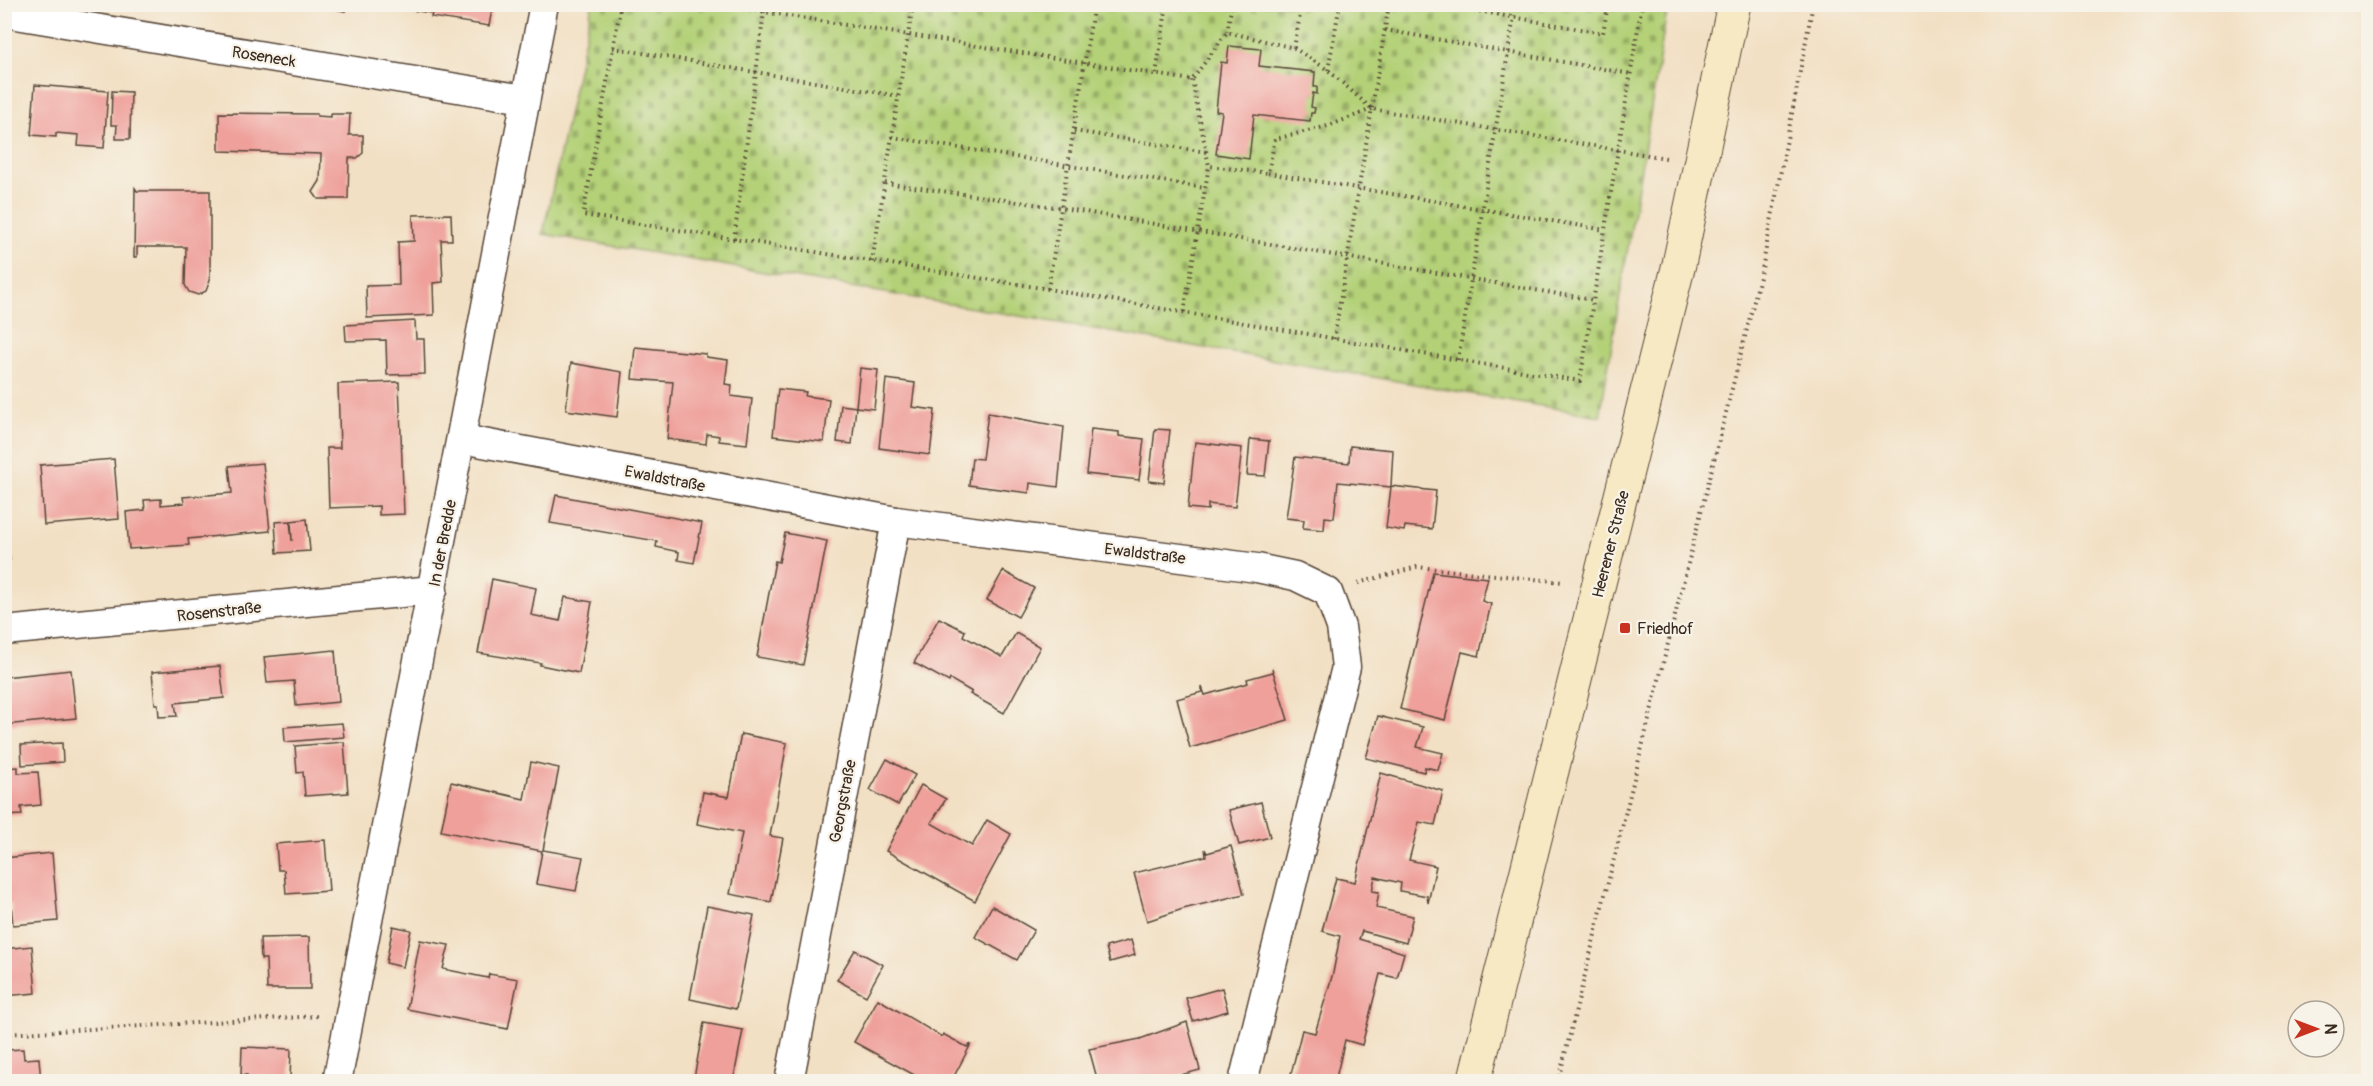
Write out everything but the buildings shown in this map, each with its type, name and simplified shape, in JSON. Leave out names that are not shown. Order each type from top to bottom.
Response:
[{"type":"main road","name":"Heerener Straße","points":[[1474,1082],[1600,586],[1701,164],[1734,4]]},
{"type":"street","name":"In der Bredde","points":[[337,1082],[544,4]]},
{"type":"street","name":"Roseneck","points":[[4,13],[524,99]]},
{"type":"street","name":"Ewaldstraße","points":[[462,440],[896,521],[1257,568],[1295,576],[1328,592]]},
{"type":"street","name":"Georgstraße","points":[[789,1082],[896,521]]},
{"type":"street","name":"Rosenstraße","points":[[4,631],[433,590]]},
{"type":"street","points":[[1243,1082],[1346,667],[1341,627],[1328,592]]},
{"type":"path","points":[[621,4],[583,215],[1048,289],[1580,381],[1642,4]]},
{"type":"path","points":[[714,4],[1192,80]]},
{"type":"path","points":[[872,262],[913,4]]},
{"type":"path","points":[[1048,289],[1094,4]]},
{"type":"path","points":[[1156,74],[1167,4]]},
{"type":"path","points":[[1184,312],[1209,166],[1192,80],[1227,32],[1232,4]]},
{"type":"path","points":[[1294,48],[1302,4]]},
{"type":"path","points":[[1328,70],[1340,4]]},
{"type":"path","points":[[1334,339],[1389,4]]},
{"type":"path","points":[[1438,4],[1603,33],[1608,4]]},
{"type":"path","points":[[1458,360],[1516,4]]},
{"type":"path","points":[[1558,1082],[1762,269],[1813,4]]},
{"type":"path","points":[[734,239],[764,12]]},
{"type":"path","points":[[1385,30],[1631,74]]},
{"type":"path","points":[[1227,32],[1294,48],[1328,70],[1372,109]]},
{"type":"path","points":[[613,48],[898,96]]},
{"type":"path","points":[[1268,172],[1275,139],[1328,126],[1372,109],[1701,164]]},
{"type":"path","points":[[1074,131],[1206,152]]},
{"type":"path","points":[[892,137],[1205,188]]},
{"type":"path","points":[[1209,166],[1268,172],[1605,231]]},
{"type":"path","points":[[885,183],[1062,208],[1471,281],[1593,300]]},
{"type":"path","points":[[1328,592],[1417,567],[1600,586]]},
{"type":"path","points":[[4,1034],[350,1015]]},
{"type":"green space","points":[[592,5],[1668,5],[1600,416],[543,234]]},
{"type":"place","name":"Friedhof","points":[[1625,628]]}]
